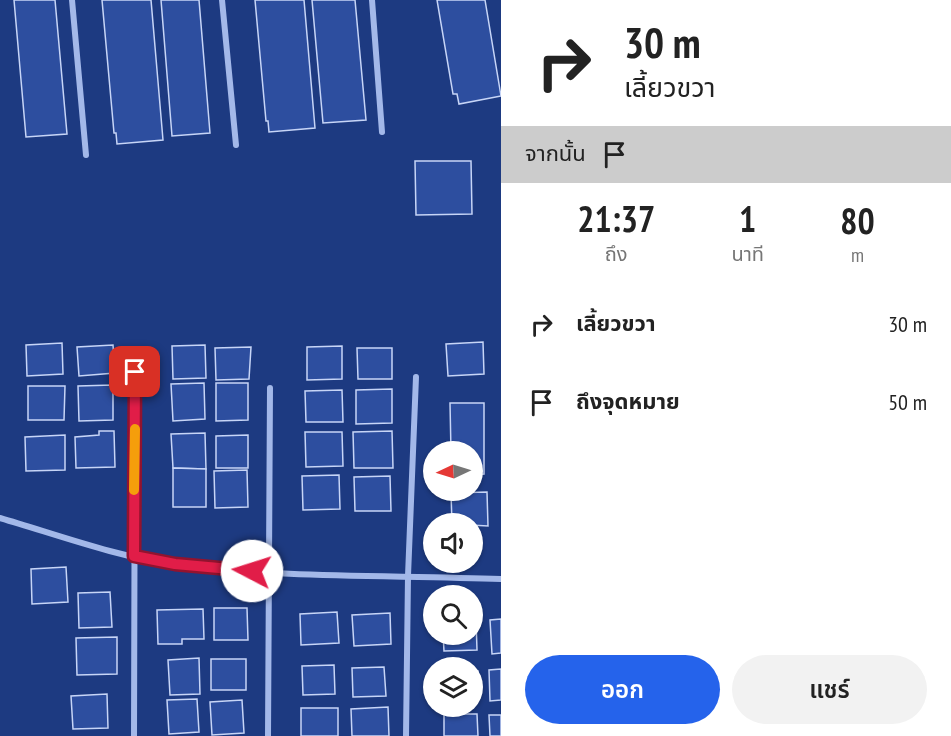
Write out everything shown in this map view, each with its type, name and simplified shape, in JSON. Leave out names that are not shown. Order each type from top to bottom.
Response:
[{"type":"street","points":[[72,0],[86,155]]},
{"type":"street","points":[[222,0],[236,145]]},
{"type":"street","points":[[372,0],[382,132]]},
{"type":"street","points":[[134,736],[135,372]]},
{"type":"street","points":[[406,736],[408,576],[416,377]]},
{"type":"street","points":[[268,736],[270,388]]},
{"type":"street","points":[[0,518],[134,556],[175,564],[268,573],[501,579]]},
{"type":"building","points":[[14,0],[55,0],[67,134],[26,137]]},
{"type":"building","points":[[102,0],[151,0],[163,140],[117,144],[116,133],[114,133]]},
{"type":"building","points":[[161,0],[199,0],[210,133],[172,136]]},
{"type":"building","points":[[255,0],[304,0],[315,128],[269,132],[268,121],[266,121]]},
{"type":"building","points":[[312,0],[355,0],[366,120],[323,123]]},
{"type":"building","points":[[437,0],[485,0],[501,96],[459,104],[457,94],[453,94]]},
{"type":"building","points":[[415,161],[471,161],[472,214],[416,215]]},
{"type":"building","points":[[483,342],[484,374],[448,376],[446,344]]},
{"type":"building","points":[[62,343],[63,374],[27,376],[26,345]]},
{"type":"building","points":[[113,345],[115,373],[79,376],[77,347]]},
{"type":"building","points":[[205,345],[206,378],[173,379],[172,346]]},
{"type":"building","points":[[342,346],[342,379],[307,380],[307,347]]},
{"type":"building","points":[[251,347],[249,379],[216,380],[215,348]]},
{"type":"building","points":[[357,348],[392,348],[392,379],[358,379]]},
{"type":"building","points":[[204,383],[205,419],[173,421],[171,384]]},
{"type":"building","points":[[216,383],[248,383],[248,420],[216,421]]},
{"type":"building","points":[[113,385],[113,420],[79,421],[78,386]]},
{"type":"building","points":[[28,386],[65,386],[64,420],[28,420]]},
{"type":"building","points":[[392,389],[392,423],[356,424],[356,390]]},
{"type":"building","points":[[342,390],[343,422],[306,422],[305,391]]},
{"type":"building","points":[[450,403],[484,403],[484,474],[483,441],[451,441]]},
{"type":"building","points":[[99,431],[114,431],[115,467],[76,468],[75,437],[99,435]]},
{"type":"building","points":[[392,431],[393,468],[354,468],[353,432]]},
{"type":"building","points":[[305,432],[342,432],[343,466],[306,467]]},
{"type":"building","points":[[205,433],[206,469],[173,468],[171,434]]},
{"type":"building","points":[[65,435],[65,470],[26,471],[25,437]]},
{"type":"building","points":[[248,435],[248,468],[216,468],[216,436]]},
{"type":"building","points":[[173,468],[206,469],[206,507],[173,507]]},
{"type":"building","points":[[247,470],[248,507],[215,508],[214,471]]},
{"type":"building","points":[[339,475],[340,509],[303,510],[302,476]]},
{"type":"building","points":[[390,476],[391,511],[355,511],[354,477]]},
{"type":"building","points":[[483,492],[487,492],[488,526],[483,526],[483,513],[452,513],[451,501],[483,501]]},
{"type":"building","points":[[66,567],[68,602],[32,604],[31,569]]},
{"type":"building","points":[[110,592],[112,627],[79,628],[78,593]]},
{"type":"building","points":[[214,608],[247,608],[248,640],[214,640]]},
{"type":"building","points":[[203,609],[204,639],[182,639],[182,644],[158,644],[157,610]]},
{"type":"building","points":[[337,612],[339,643],[301,645],[300,614]]},
{"type":"building","points":[[390,613],[391,644],[354,646],[352,615]]},
{"type":"building","points":[[501,619],[501,653],[492,654],[490,620]]},
{"type":"building","points":[[117,637],[117,674],[77,675],[76,638]]},
{"type":"building","points":[[444,645],[477,645],[477,650],[444,651]]},
{"type":"building","points":[[199,658],[200,694],[170,695],[168,660]]},
{"type":"building","points":[[211,659],[246,659],[246,690],[211,690]]},
{"type":"building","points":[[334,665],[335,694],[303,695],[302,666]]},
{"type":"building","points":[[384,667],[386,696],[353,697],[352,668]]},
{"type":"building","points":[[501,669],[501,700],[490,701],[489,670]]},
{"type":"building","points":[[107,694],[108,728],[73,729],[71,696]]},
{"type":"building","points":[[197,699],[199,732],[169,734],[167,700]]},
{"type":"building","points":[[242,700],[244,733],[212,735],[210,702]]},
{"type":"building","points":[[388,707],[389,736],[352,736],[351,709]]},
{"type":"building","points":[[301,708],[338,708],[338,736],[301,736]]},
{"type":"building","points":[[489,715],[501,715],[501,736],[490,736]]},
{"type":"building","points":[[444,717],[477,717],[478,736],[444,736]]},
{"type":"slow traffic","points":[[134,490],[135,429]]},
{"type":"route","points":[[135,372],[134,556],[175,564],[252,571]]}]
